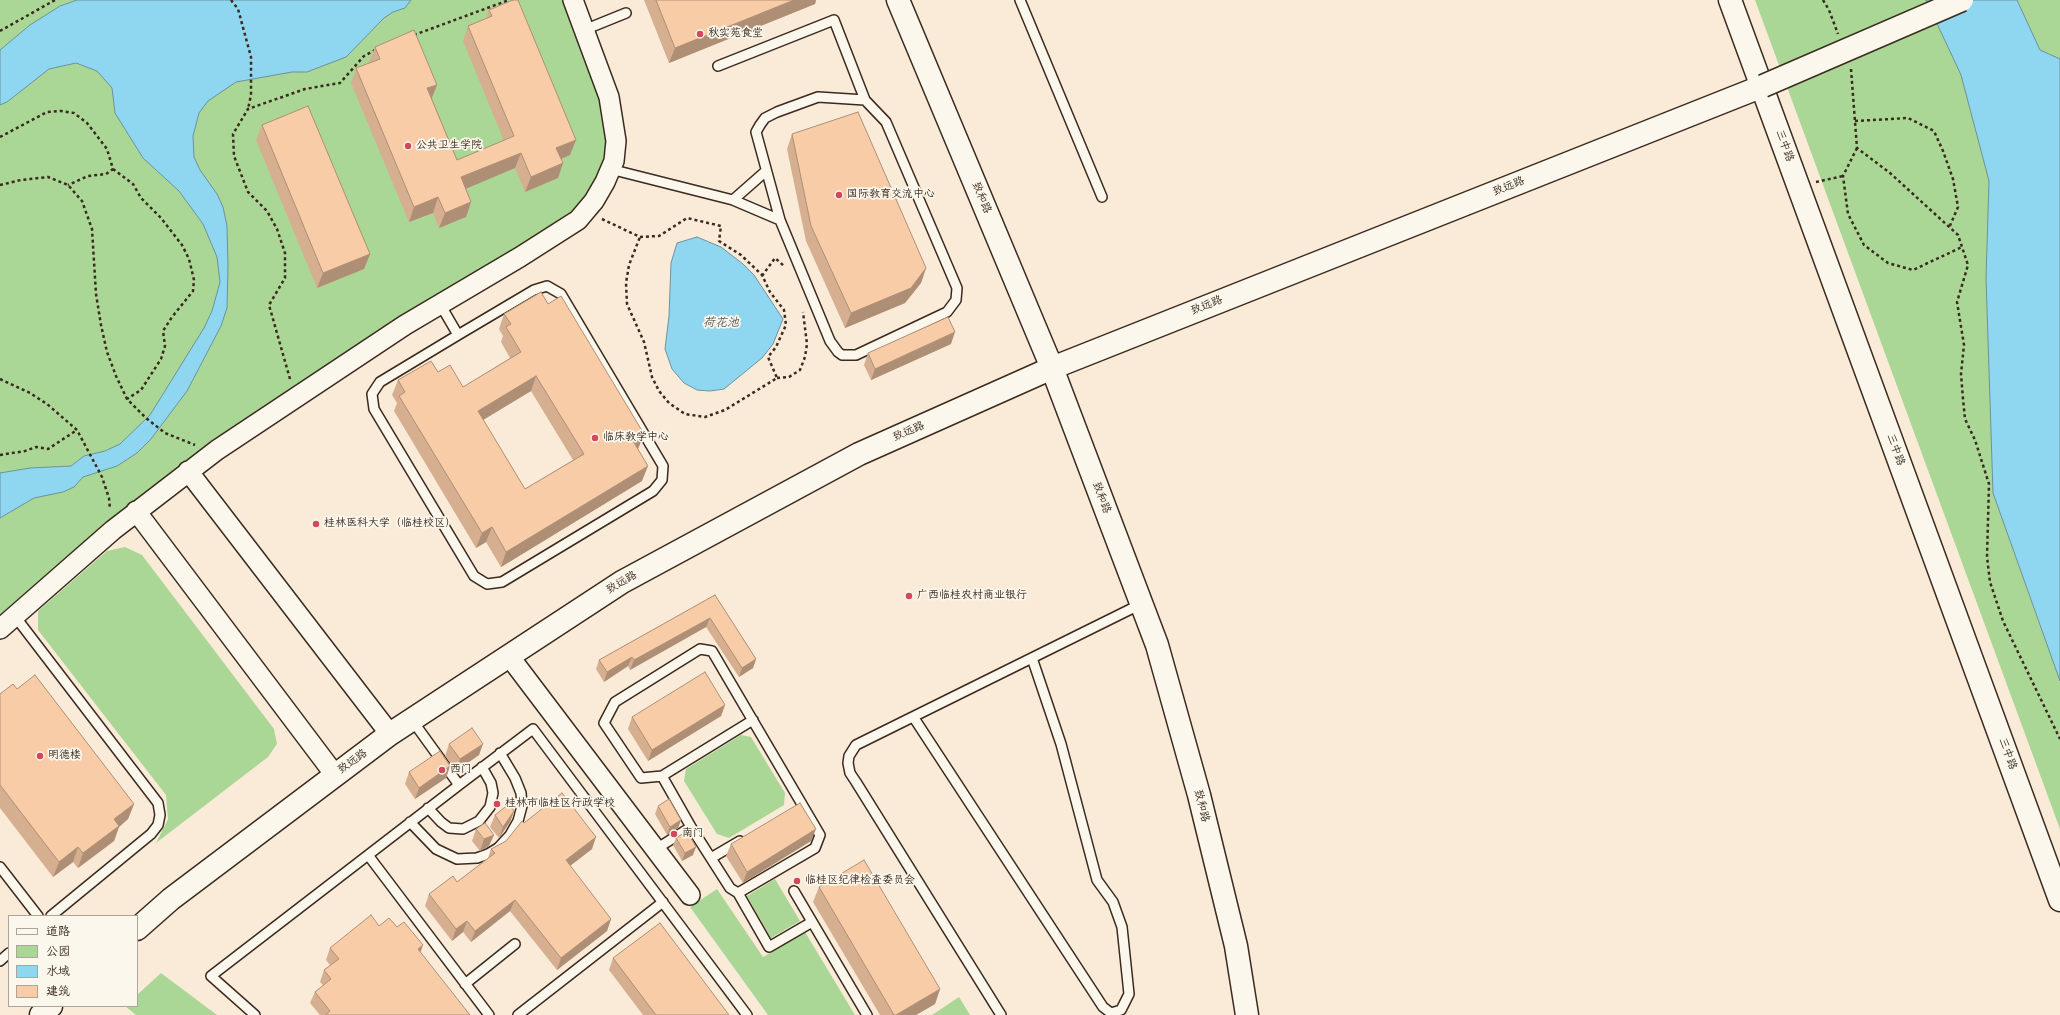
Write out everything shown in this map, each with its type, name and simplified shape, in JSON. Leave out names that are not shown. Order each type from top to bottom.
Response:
[{"type":"main road","name":"致和路","points":[[898,0],[1052,368],[1157,645],[1199,795],[1236,946],[1247,1015]]},
{"type":"main road","name":"三中路","points":[[1730,0],[2060,900]]},
{"type":"main road","name":"致远路","points":[[138,929],[171,899],[390,734],[622,582],[859,454],[1052,368],[1762,86],[1962,0]]},
{"type":"main road","points":[[41,1015],[50,1007]]},
{"type":"street","points":[[0,629],[14,615],[113,530],[216,450],[295,397],[440,304],[578,220],[605,182],[614,162],[616,141],[614,120],[609,97],[573,0]]},
{"type":"street","points":[[188,471],[390,734]]},
{"type":"street","points":[[136,511],[335,775]]},
{"type":"street","points":[[509,656],[690,896]]},
{"type":"lane","points":[[1020,0],[1102,197]]},
{"type":"lane","points":[[584,30],[626,13]]},
{"type":"lane","points":[[718,66],[834,20],[865,100],[886,122],[957,288],[957,295],[954,305],[947,312],[856,355],[847,356],[840,354],[830,341],[780,220],[756,132],[765,118],[791,106],[818,97],[826,96],[865,100]]},
{"type":"lane","points":[[610,169],[733,200],[780,220]]},
{"type":"lane","points":[[733,200],[766,171]]},
{"type":"lane","points":[[547,286],[561,294],[663,466],[662,480],[653,491],[502,582],[487,584],[474,576],[374,409],[372,394],[380,382],[458,334],[534,290],[547,286]]},
{"type":"lane","points":[[440,304],[458,334]]},
{"type":"lane","points":[[1001,1015],[850,773],[849,756],[856,745],[914,718],[1141,604]]},
{"type":"lane","points":[[14,615],[158,803],[160,815],[158,825],[151,834],[52,915]]},
{"type":"lane","points":[[738,893],[815,848],[820,835],[798,806],[753,720],[712,651],[700,649],[615,702],[604,723],[641,778],[662,776],[753,720]]},
{"type":"lane","points":[[914,718],[1103,1008],[1111,1013],[1121,1010],[1129,994],[1122,928],[1113,902],[1097,880],[1061,744],[1032,658]]},
{"type":"lane","points":[[412,720],[459,785]]},
{"type":"lane","points":[[255,1015],[211,976],[428,808],[533,729],[747,1015]]},
{"type":"lane","points":[[410,822],[436,849],[457,860],[477,858],[488,854],[496,845],[510,835],[518,821],[522,806],[521,793],[517,783],[500,753]]},
{"type":"lane","points":[[428,808],[441,822],[450,828],[463,829],[478,821],[490,807],[493,793],[491,783],[482,767]]},
{"type":"lane","points":[[662,776],[691,827],[730,888],[738,893],[769,947],[812,922]]},
{"type":"lane","points":[[478,821],[486,832]]},
{"type":"lane","points":[[656,849],[691,827]]},
{"type":"lane","points":[[711,858],[750,835]]},
{"type":"lane","points":[[368,855],[489,1015]]},
{"type":"lane","points":[[0,867],[37,915]]},
{"type":"lane","points":[[794,891],[867,1015]]},
{"type":"lane","points":[[518,1015],[663,902]]},
{"type":"lane","points":[[465,984],[515,944]]},
{"type":"lane","points":[[0,961],[8,954]]},
{"type":"path","points":[[0,31],[55,0]]},
{"type":"path","points":[[231,0],[238,9],[251,57],[251,95],[248,108],[233,134],[234,156],[248,192],[267,211],[277,230],[284,253],[284,278],[269,305],[295,397]]},
{"type":"path","points":[[407,38],[509,0]]},
{"type":"path","points":[[1823,0],[1829,10],[1840,38]]},
{"type":"path","points":[[248,108],[305,89],[340,83],[364,56],[378,48]]},
{"type":"path","points":[[1850,66],[1852,74],[1857,148],[1843,176],[1848,214],[1864,245],[1888,263],[1913,270],[1962,247]]},
{"type":"path","points":[[0,137],[47,112],[61,111],[74,113],[87,123],[107,149],[113,169],[133,184],[141,198],[161,218],[182,245],[189,259],[194,280],[193,291],[163,331],[164,346],[158,364],[141,390],[127,398]]},
{"type":"path","points":[[1855,121],[1908,118],[1934,132],[1943,151],[1953,179],[1957,200],[1958,207],[1949,228]]},
{"type":"path","points":[[1857,148],[1890,173],[1958,235],[1968,265],[1957,302],[1964,345],[1961,374],[1964,419],[1975,440],[1989,484],[1987,557],[1990,582],[2002,621],[2060,739]]},
{"type":"path","points":[[68,185],[88,176],[106,174],[113,169]]},
{"type":"path","points":[[1799,187],[1843,176]]},
{"type":"path","points":[[0,185],[21,180],[48,177],[68,185],[82,201],[92,229],[96,294],[107,352],[116,376],[127,398],[146,418],[165,433],[188,444],[216,450]]},
{"type":"path","points":[[586,210],[640,236],[659,236],[687,218],[721,226],[719,241],[741,256],[762,276],[770,292],[784,310],[786,325],[776,347],[768,357],[777,378]]},
{"type":"path","points":[[640,236],[629,265],[626,282],[627,304],[644,342],[652,377],[659,391],[669,403],[685,414],[705,417],[725,410],[777,378],[789,377],[800,370],[807,344],[802,307]]},
{"type":"path","points":[[762,276],[775,258],[786,269]]},
{"type":"path","points":[[0,379],[30,393],[47,404],[77,430],[102,477],[109,498],[113,530]]},
{"type":"path","points":[[0,455],[25,451],[36,447],[48,449],[56,446],[77,430]]},
{"type":"green space","points":[[0,0],[573,0],[616,141],[594,201],[305,390],[0,629]]},
{"type":"green space","points":[[1755,0],[2060,0],[2060,829]]},
{"type":"green space","points":[[125,547],[142,555],[274,729],[277,744],[268,757],[156,843],[168,819],[166,795],[38,630],[38,611],[107,551]]},
{"type":"green space","points":[[741,735],[751,737],[785,793],[784,805],[729,838],[717,834],[684,781],[686,769]]},
{"type":"green space","points":[[775,879],[800,921],[771,938],[747,896]]},
{"type":"green space","points":[[717,889],[763,957],[805,932],[855,1015],[768,1015],[690,907]]},
{"type":"green space","points":[[161,973],[217,1015],[136,1015],[126,1007],[138,1007],[138,994]]},
{"type":"green space","points":[[959,997],[970,1015],[932,1015]]},
{"type":"water","points":[[77,0],[411,0],[405,8],[393,12],[384,18],[346,57],[307,72],[292,72],[236,82],[208,101],[199,113],[193,136],[194,157],[200,170],[217,194],[223,207],[227,226],[227,308],[221,326],[187,391],[151,439],[137,453],[117,466],[83,477],[74,487],[63,492],[34,498],[0,518],[0,473],[30,468],[71,466],[84,456],[105,451],[120,444],[150,415],[204,328],[212,311],[220,282],[217,257],[203,224],[179,191],[143,158],[115,113],[112,88],[97,71],[76,63],[49,69],[7,102],[0,105],[0,50],[30,25],[60,6]]},
{"type":"water","points":[[1926,0],[2017,0],[2040,50],[2060,59],[2060,681],[1993,493],[1986,278],[1989,181],[1961,75]]},
{"type":"water","name":"荷花池","points":[[697,237],[721,247],[743,264],[754,275],[783,319],[773,344],[762,358],[724,389],[710,391],[697,390],[684,383],[672,369],[665,349],[669,316],[671,263],[677,243]]},
{"type":"building","points":[[513,0],[518,0],[576,140],[556,148],[563,163],[531,177],[521,153],[461,177],[471,202],[445,213],[438,197],[414,207],[356,68],[380,59],[375,47],[414,30],[437,85],[427,88],[457,160],[514,136],[468,26],[492,16],[489,10]]},
{"type":"building","points":[[656,0],[794,0],[675,48]]},
{"type":"building","points":[[308,106],[370,254],[323,273],[262,125]]},
{"type":"building","name":"国际教育交流中心","points":[[858,112],[926,268],[911,288],[851,313],[811,226],[792,134]]},
{"type":"building","name":"临床教学中心","points":[[541,292],[548,304],[561,296],[644,434],[633,441],[648,466],[506,552],[492,527],[482,533],[399,396],[405,392],[398,380],[431,361],[438,372],[450,365],[463,387],[521,352],[506,327],[511,324],[504,314]],"holes":[[[536,376],[584,454],[525,489],[478,411]]]},
{"type":"building","points":[[948,317],[955,332],[875,369],[868,353]]},
{"type":"building","points":[[715,595],[756,659],[742,668],[710,618],[634,660],[632,657],[607,672],[599,660]]},
{"type":"building","points":[[705,672],[725,705],[652,750],[632,717]]},
{"type":"building","name":"明德楼","points":[[35,675],[134,804],[114,819],[119,826],[83,853],[78,847],[59,862],[0,785],[0,694],[13,684],[17,689]]},
{"type":"building","points":[[472,728],[483,744],[460,759],[449,744]]},
{"type":"building","points":[[440,751],[450,766],[419,788],[409,772]]},
{"type":"building","points":[[562,793],[596,837],[566,860],[611,919],[561,958],[515,900],[475,931],[467,921],[456,929],[429,894],[453,876],[457,882],[495,853],[491,849],[506,841],[522,821],[524,823]]},
{"type":"building","points":[[669,799],[681,820],[670,827],[658,806]]},
{"type":"building","points":[[800,803],[816,829],[747,872],[731,844]]},
{"type":"building","points":[[509,804],[514,811],[503,827],[495,815]]},
{"type":"building","points":[[485,823],[494,835],[484,839],[476,829]]},
{"type":"building","points":[[687,831],[696,847],[685,853],[676,838]]},
{"type":"building","points":[[864,860],[940,989],[896,1015],[894,1015],[819,887]]},
{"type":"building","points":[[371,915],[379,926],[389,918],[397,927],[404,922],[423,945],[418,949],[470,1015],[325,1015],[330,1011],[315,992],[331,979],[324,970],[339,959],[330,948]]},
{"type":"building","points":[[660,923],[729,1015],[656,1015],[613,958]]},
{"type":"place","name":"秋实苑食堂","points":[[700,34]]},
{"type":"place","name":"公共卫生学院","points":[[408,146]]},
{"type":"place","name":"国际教育交流中心","points":[[839,195]]},
{"type":"place","name":"临床教学中心","points":[[595,438]]},
{"type":"place","name":"桂林医科大学（临桂校区）","points":[[316,524]]},
{"type":"place","name":"广西临桂农村商业银行","points":[[909,596]]},
{"type":"place","name":"明德楼","points":[[40,756]]},
{"type":"place","name":"西门","points":[[442,770]]},
{"type":"place","name":"桂林市临桂区行政学校","points":[[497,804]]},
{"type":"place","name":"南门","points":[[674,834]]},
{"type":"place","name":"临桂区纪律检查委员会","points":[[797,881]]}]
